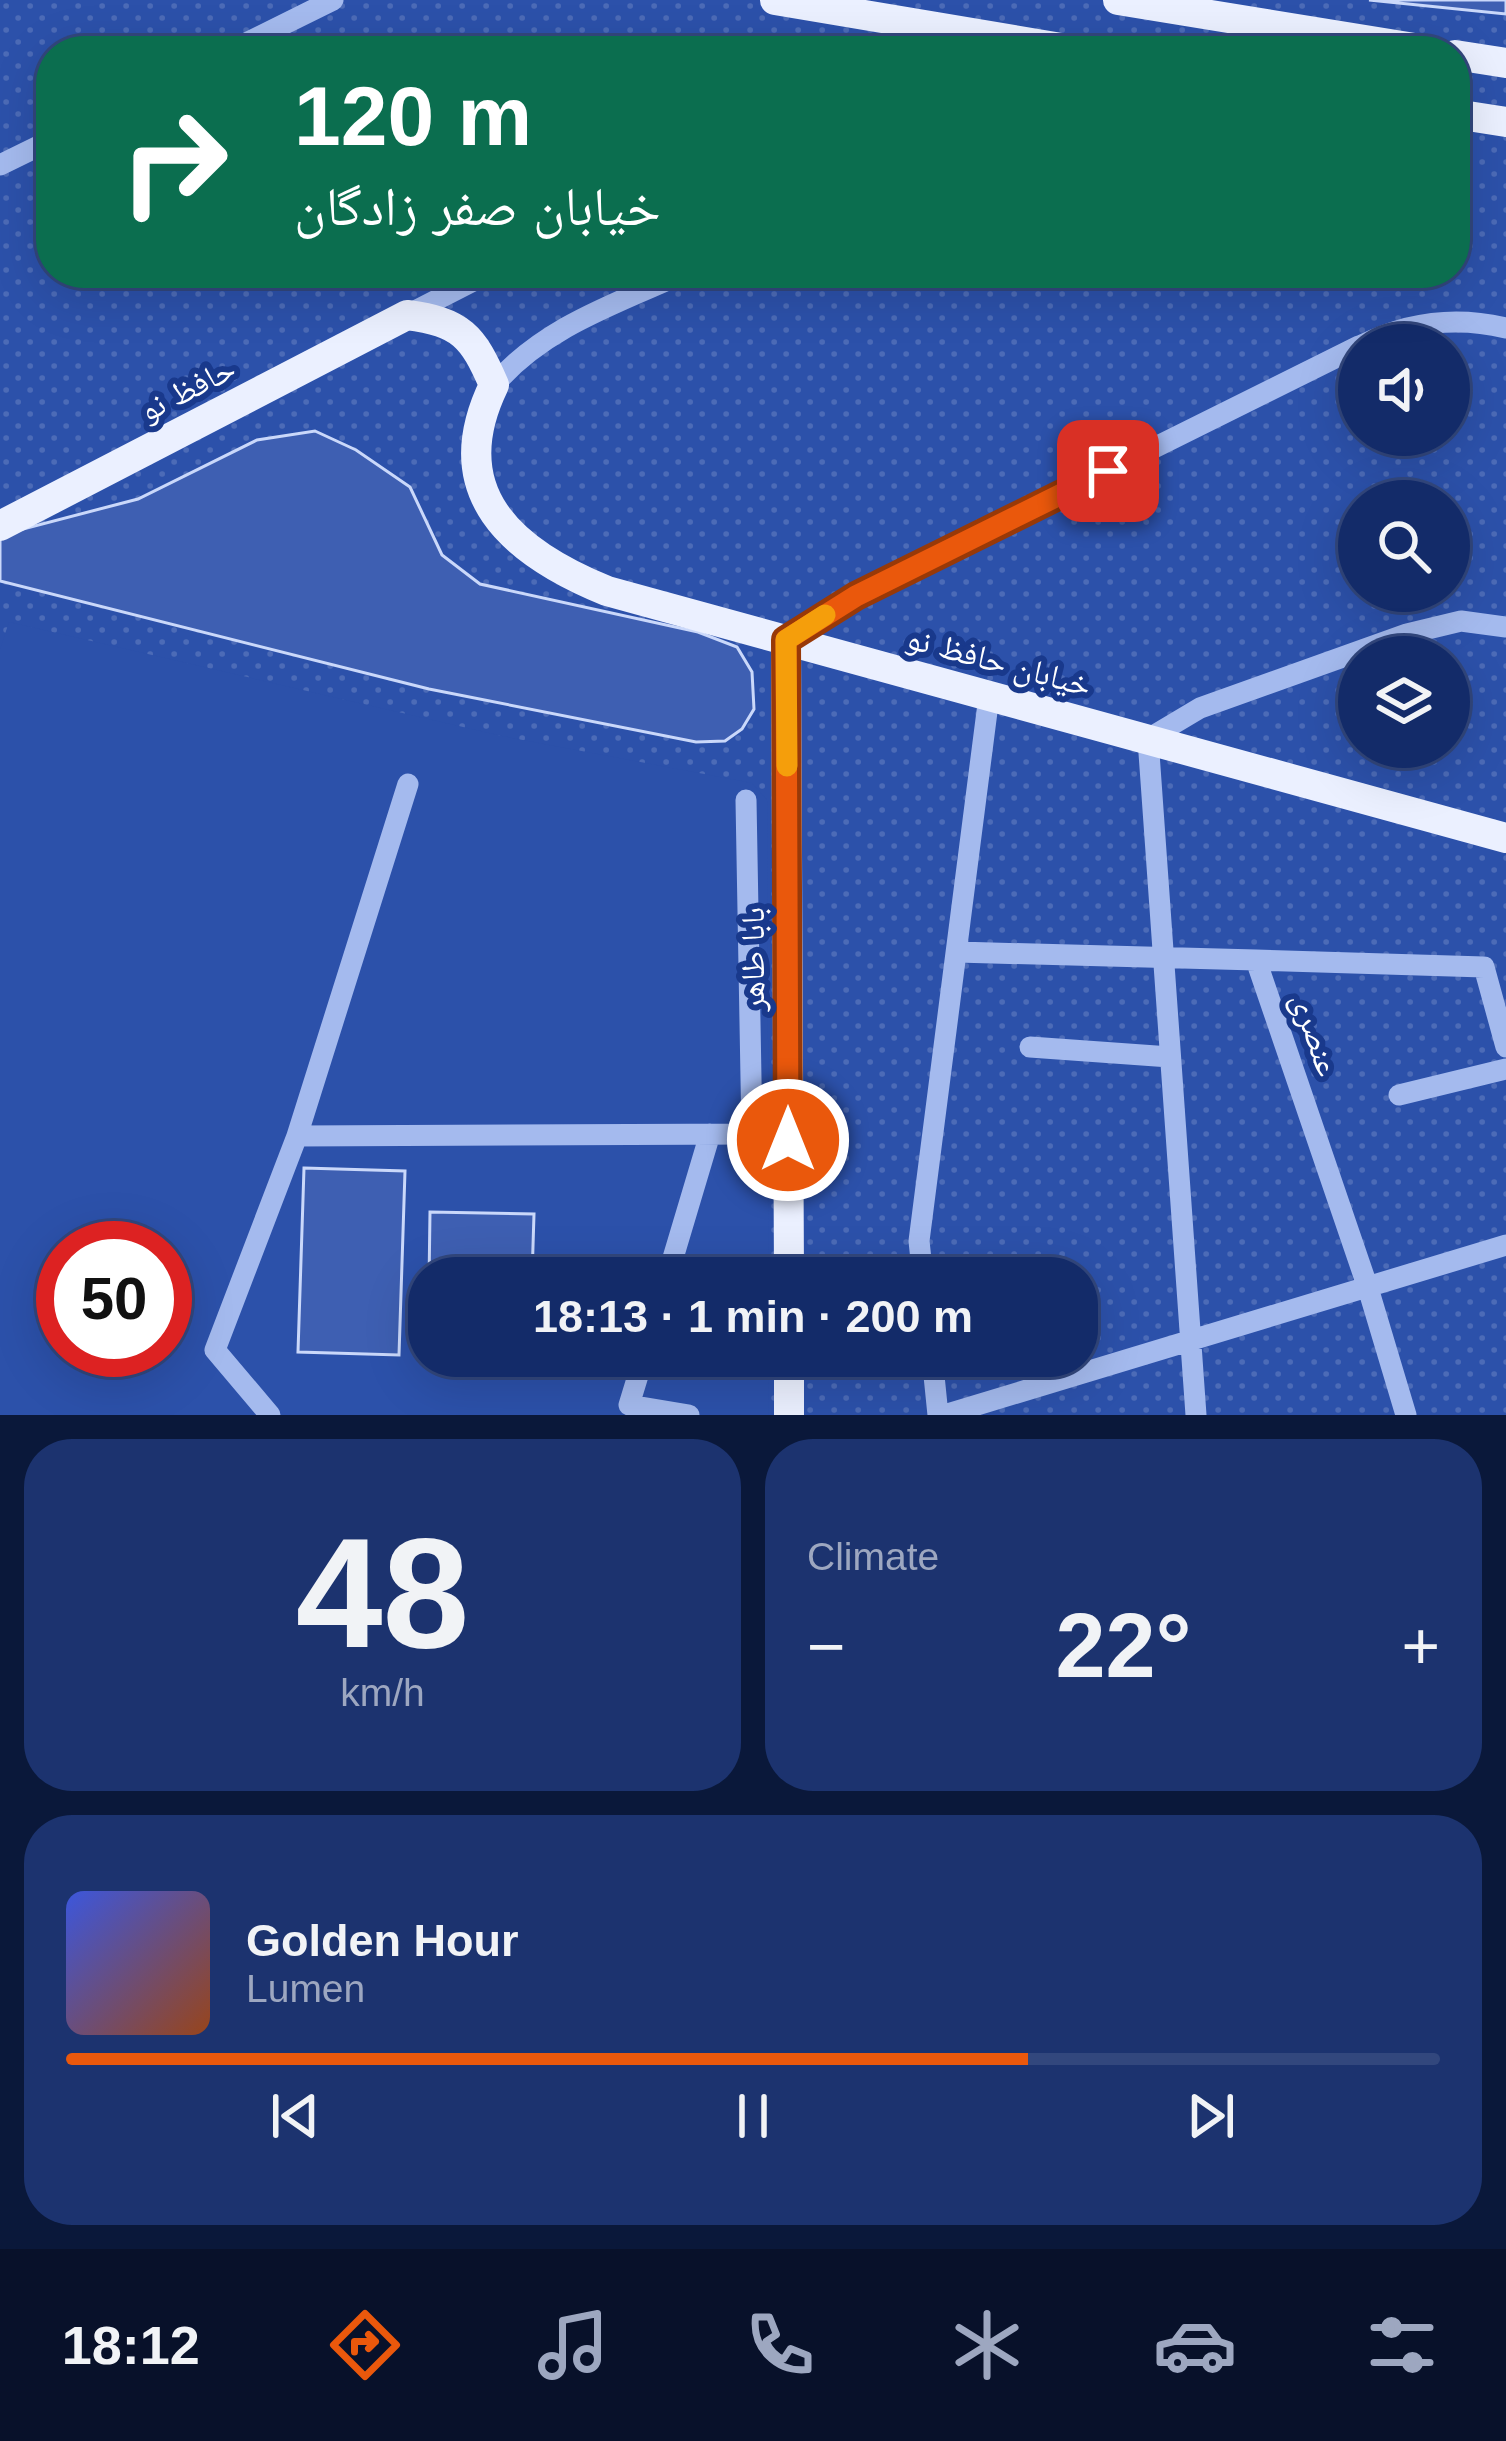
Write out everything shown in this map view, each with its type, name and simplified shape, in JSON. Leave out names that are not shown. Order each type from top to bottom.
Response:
[{"type":"main road","points":[[775,0],[862,7],[1005,36]]},
{"type":"main road","points":[[1118,0],[1340,36]]},
{"type":"main road","points":[[1470,57],[1506,63]]},
{"type":"main road","points":[[1470,116],[1506,122]]},
{"type":"main road","points":[[407,315],[446,320],[466,335],[494,385]]},
{"type":"main road","name":"حافظ نو","points":[[0,526],[407,315]]},
{"type":"main road","name":"خیابان حافظ نو","points":[[494,385],[473,451],[497,519],[525,548],[607,591],[1506,838]]},
{"type":"main road","name":"بابا طاهر","points":[[786,640],[789,1257]]},
{"type":"main road","points":[[789,1377],[790,1415]]},
{"type":"street","points":[[260,36],[333,0]]},
{"type":"street","points":[[0,165],[36,147]]},
{"type":"street","points":[[407,315],[460,288]]},
{"type":"street","name":"خیابان حافظ نو","points":[[494,385],[519,356],[562,327],[650,288]]},
{"type":"street","points":[[1420,324],[1474,320],[1506,328]]},
{"type":"street","points":[[786,640],[856,596],[1338,357]]},
{"type":"street","points":[[1196,1415],[1148,739],[1200,709],[1407,634],[1461,621],[1506,627]]},
{"type":"street","points":[[921,1257],[919,1241],[988,696]]},
{"type":"street","points":[[270,1415],[214,1350],[297,1136],[408,784]]},
{"type":"street","points":[[297,1136],[752,1134],[746,800]]},
{"type":"street","name":"عنصری","points":[[956,952],[1256,960],[1368,1288],[1406,1415]]},
{"type":"street","points":[[1256,960],[1484,968],[1506,1047]]},
{"type":"street","points":[[1030,1047],[1170,1057]]},
{"type":"street","points":[[1399,1095],[1506,1069]]},
{"type":"street","points":[[673,1257],[710,1134]]},
{"type":"street","points":[[935,1377],[941,1415],[1506,1245]]},
{"type":"street","points":[[638,1377],[629,1405],[688,1415]]},
{"type":"shaded area","points":[[0,0],[1506,0],[1506,1415],[0,1415]]},
{"type":"shaded area","points":[[9,622],[502,736],[752,783],[767,800],[769,1257],[408,1257],[408,1377],[769,1377],[768,1415],[0,1415],[0,649]]},
{"type":"building","points":[[1369,0],[1506,0],[1506,14]]},
{"type":"building","points":[[315,431],[356,450],[410,487],[442,555],[480,584],[698,632],[737,647],[752,672],[754,709],[742,729],[725,741],[696,742],[429,689],[0,581],[0,535],[138,499],[257,440]]},
{"type":"building","points":[[304,1168],[405,1171],[399,1355],[298,1352]]},
{"type":"building","points":[[430,1212],[534,1214],[533,1257],[429,1257]]},
{"type":"slow traffic","points":[[787,766],[786,640],[825,615]]},
{"type":"route","points":[[788,1140],[786,640],[856,596],[1108,471]]}]
